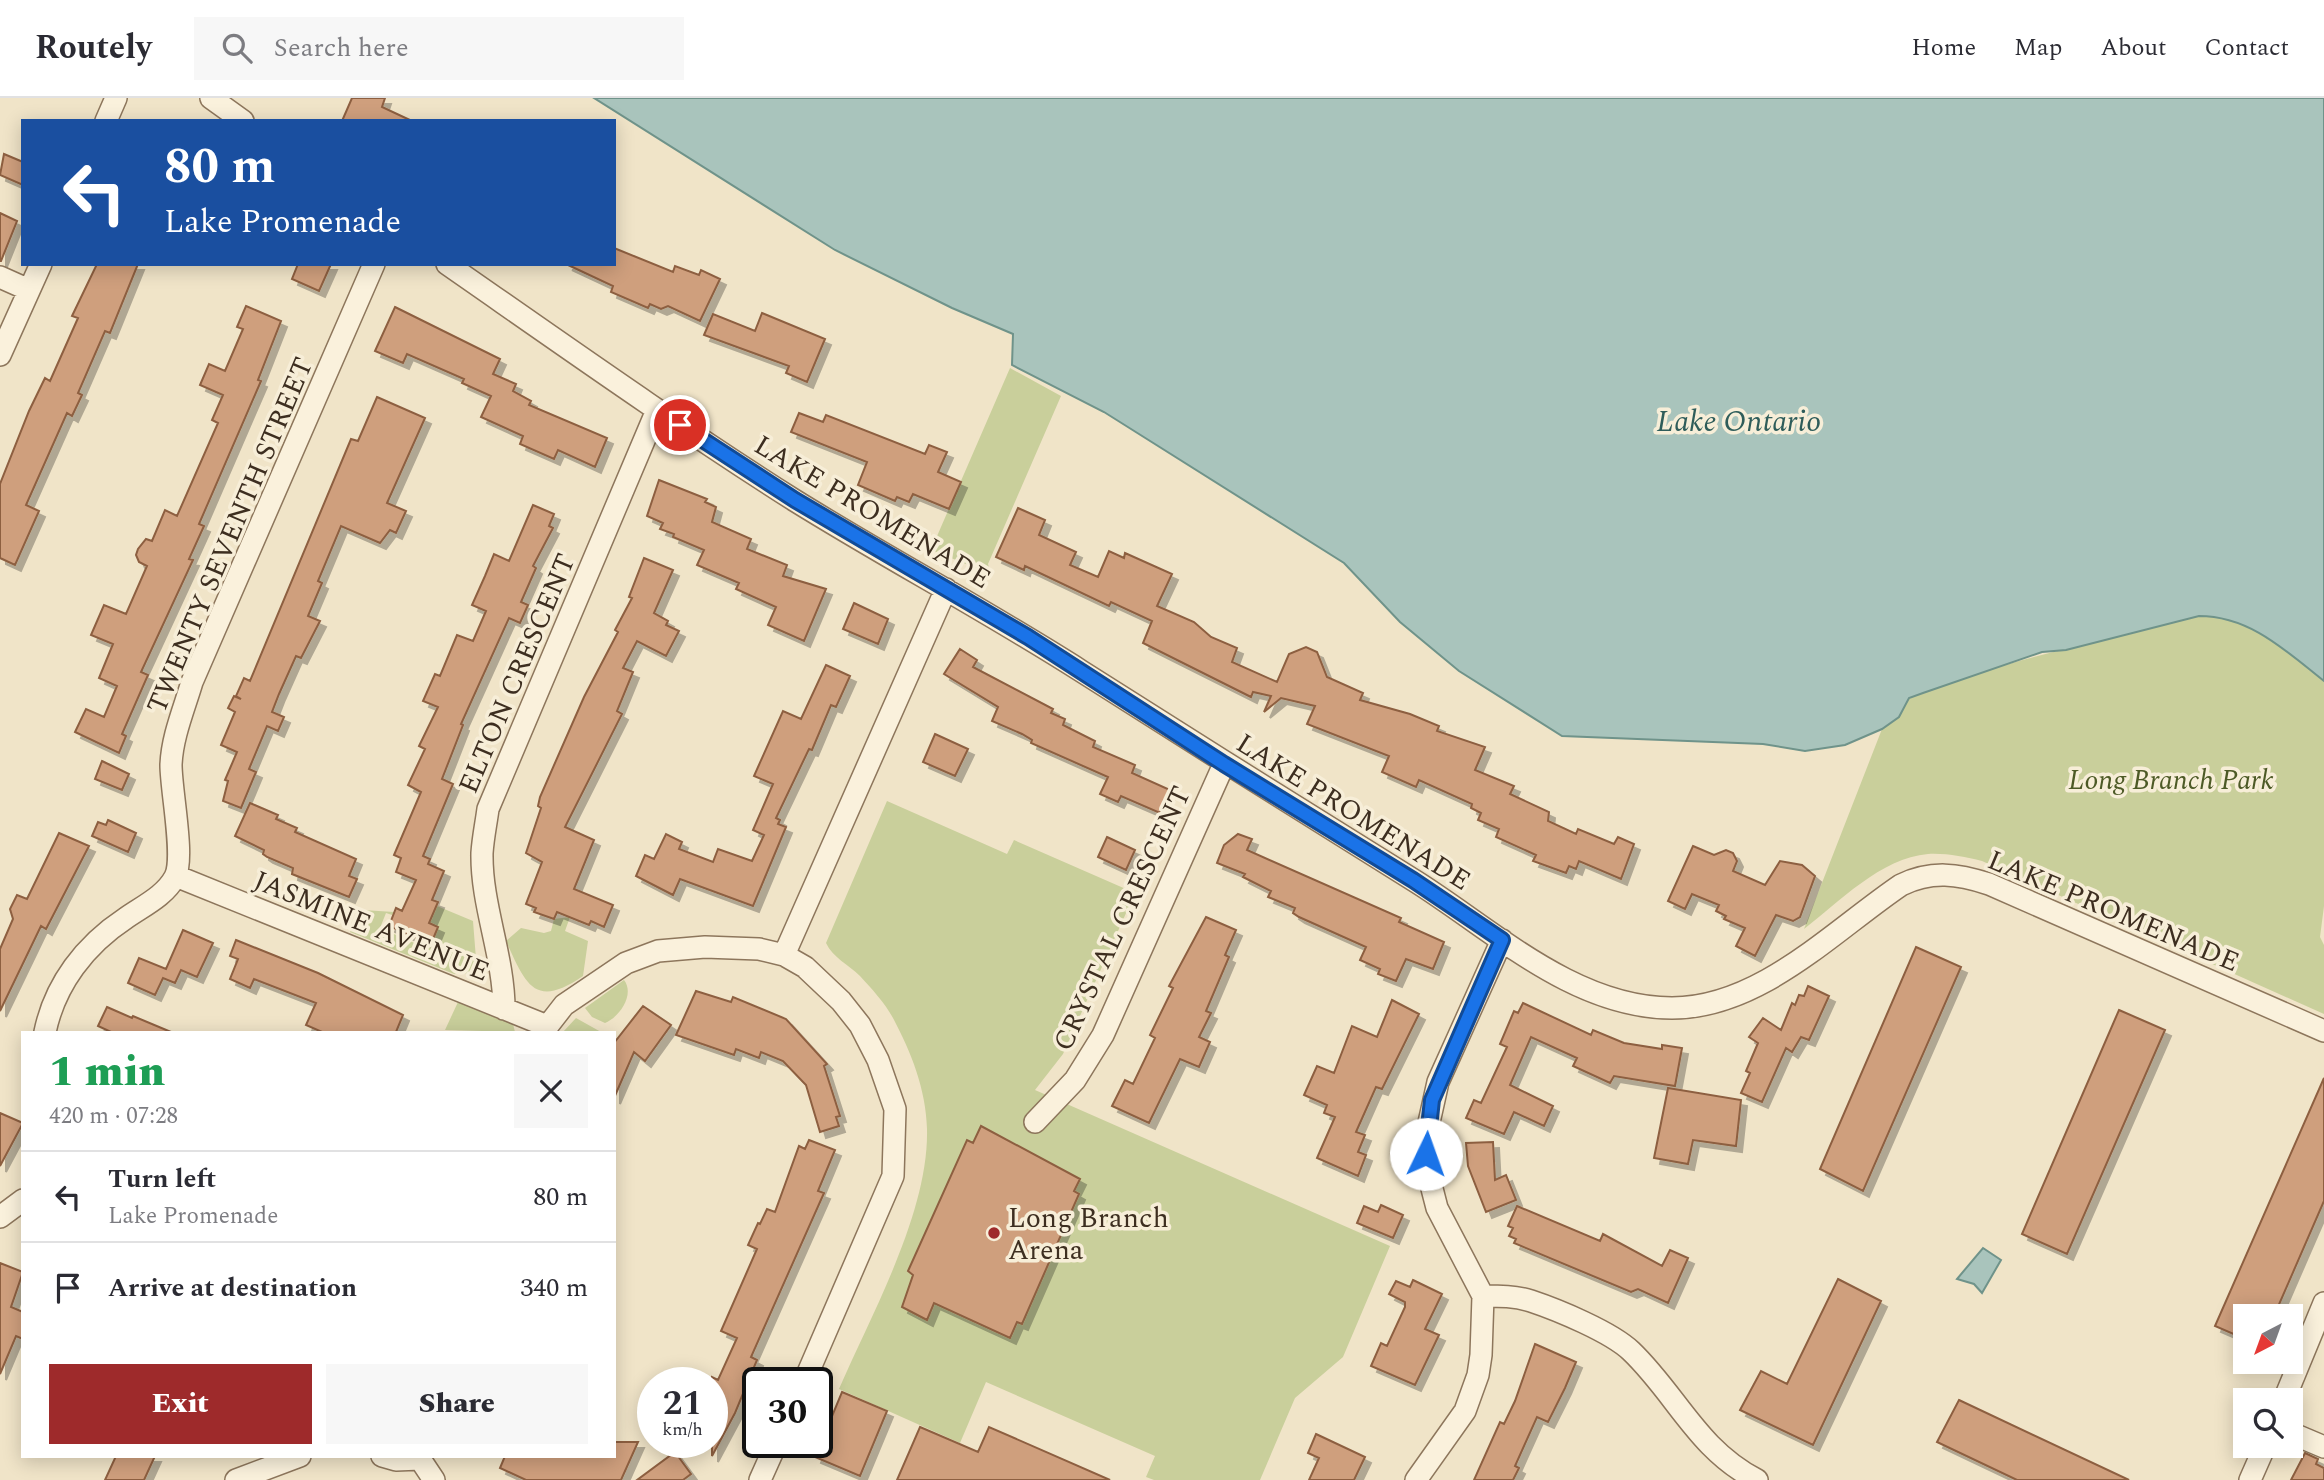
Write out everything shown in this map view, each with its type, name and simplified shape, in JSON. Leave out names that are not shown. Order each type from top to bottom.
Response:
[{"type":"street","points":[[107,119],[116,98]]},
{"type":"street","points":[[211,98],[240,119]]},
{"type":"street","points":[[0,355],[40,266]]},
{"type":"street","name":"TWENTY SEVENTH STREET","points":[[176,876],[178,857],[171,762],[175,736],[192,682],[373,266]]},
{"type":"street","name":"LAKE PROMENADE","points":[[450,266],[657,410],[795,500],[1028,637],[1224,764],[1413,880],[1502,940],[1583,987],[1607,996],[1656,1007],[1708,1004],[1758,986],[1902,885],[1924,876],[1948,874],[1989,884],[2324,1031]]},
{"type":"street","points":[[0,276],[29,290]]},
{"type":"street","name":"ELTON CRESCENT","points":[[504,1009],[504,983],[491,925],[482,854],[488,809],[657,410]]},
{"type":"street","points":[[784,955],[946,589]]},
{"type":"street","name":"CRYSTAL CRESCENT","points":[[1035,1122],[1075,1080],[1103,1035],[1224,764]]},
{"type":"street","points":[[45,1031],[61,989],[79,959],[106,932],[156,898],[176,876]]},
{"type":"street","name":"JASMINE AVENUE","points":[[176,876],[504,1009],[545,1029]]},
{"type":"street","points":[[1416,1480],[1465,1411],[1481,1355],[1483,1296],[1437,1208],[1428,1172],[1426,1136],[1438,1082],[1502,940]]},
{"type":"street","points":[[545,1029],[564,1005],[595,981],[626,963],[658,951],[705,947],[759,949],[784,955],[814,975],[842,1001],[860,1025],[878,1060],[895,1109],[893,1176],[810,1367]]},
{"type":"street","points":[[0,1217],[21,1201]]},
{"type":"street","points":[[1483,1296],[1506,1296],[1531,1301],[1621,1342],[1639,1359],[1703,1441],[1729,1464],[1756,1480]]},
{"type":"street","points":[[2289,1388],[2324,1303]]},
{"type":"street","points":[[2303,1438],[2324,1447]]},
{"type":"street","points":[[236,1480],[295,1458]]},
{"type":"street","points":[[389,1458],[419,1458],[434,1480]]},
{"type":"street","points":[[760,1480],[770,1458]]},
{"type":"street","points":[[2250,1480],[2260,1458]]},
{"type":"green space","points":[[1010,368],[1061,396],[988,564],[991,574],[931,550]]},
{"type":"green space","name":"Long Branch Park","points":[[2199,616],[2235,622],[2251,629],[2281,647],[2324,681],[2324,906],[2320,937],[2324,945],[2324,1014],[1982,861],[1955,856],[1928,854],[1911,857],[1877,872],[1804,929],[1882,729],[1899,717],[1909,698],[2016,662]]},
{"type":"green space","points":[[887,801],[1007,854],[1014,840],[1135,893],[1063,1054],[1035,1090],[1390,1246],[1343,1357],[1295,1398],[1260,1480],[1154,1480],[1146,1477],[1155,1456],[986,1382],[960,1443],[839,1389],[909,1228],[925,1161],[927,1129],[924,1100],[906,1044],[882,1001],[826,943]]},
{"type":"green space","points":[[437,906],[473,921],[476,959],[472,973],[454,974],[350,932],[363,910],[394,912],[392,915],[386,913],[380,928],[426,948],[438,927],[430,923]]},
{"type":"green space","points":[[570,917],[565,931],[588,941],[583,976],[554,991],[543,991],[526,980],[506,941],[521,928],[544,933],[551,931],[554,919]]},
{"type":"green space","points":[[624,980],[627,998],[616,1016],[605,1023],[592,1017],[585,1008]]},
{"type":"green space","points":[[458,1002],[513,1024],[515,1031],[480,1031],[445,1030]]},
{"type":"green space","points":[[576,1018],[599,1031],[564,1031]]},
{"type":"water","name":"Lake Ontario","points":[[594,98],[2324,98],[2324,681],[2281,647],[2251,629],[2235,622],[2199,616],[2066,650],[2042,652],[1909,698],[1899,717],[1882,729],[1845,745],[1805,751],[1763,744],[1562,736],[1459,671],[1400,622],[1344,563],[1104,412],[1012,365],[1013,334],[952,308],[835,250]]},
{"type":"water","points":[[1983,1248],[2001,1260],[1982,1293],[1974,1284],[1957,1279]]},
{"type":"building","points":[[352,98],[385,98],[382,107],[408,119],[343,119]]},
{"type":"building","points":[[4,154],[21,161],[21,184],[0,175]]},
{"type":"building","points":[[0,213],[17,221],[1,261],[0,261]]},
{"type":"building","points":[[616,249],[673,272],[675,266],[699,275],[701,270],[720,279],[700,321],[668,306],[661,309],[650,304],[648,308],[611,292],[613,286],[570,266],[616,266]]},
{"type":"building","points":[[96,266],[137,266],[110,333],[105,331],[78,393],[82,395],[72,416],[67,413],[26,505],[39,511],[15,565],[0,558],[0,484],[29,411],[45,378],[50,381],[78,318],[72,316]]},
{"type":"building","points":[[297,266],[330,266],[319,291],[292,279]]},
{"type":"building","points":[[246,306],[281,321],[258,380],[261,381],[199,524],[204,526],[189,559],[193,560],[141,672],[148,675],[122,734],[126,736],[119,753],[75,732],[86,709],[104,717],[117,686],[99,678],[113,644],[91,635],[104,605],[126,614],[147,566],[139,562],[136,555],[138,549],[146,539],[152,541],[165,510],[177,516],[218,423],[212,420],[223,395],[200,385],[209,364],[225,371],[243,329],[237,327]]},
{"type":"building","points":[[395,307],[500,359],[493,374],[516,384],[513,391],[531,401],[529,405],[607,438],[595,467],[558,450],[554,459],[520,444],[523,436],[481,417],[491,396],[462,383],[464,379],[407,354],[403,363],[375,351]]},
{"type":"building","points":[[762,313],[825,339],[807,382],[786,373],[789,366],[704,335],[713,314],[755,331]]},
{"type":"building","points":[[377,397],[425,418],[387,503],[406,511],[396,533],[390,530],[380,543],[341,526],[318,581],[322,583],[308,616],[320,621],[301,658],[296,656],[279,694],[272,712],[284,717],[278,731],[267,726],[249,769],[256,772],[241,808],[223,801],[228,781],[225,780],[237,752],[221,745],[235,712],[228,708],[234,696],[241,699],[236,696],[244,678],[250,681],[351,439],[358,441]]},
{"type":"building","points":[[799,413],[823,422],[826,415],[925,454],[929,445],[947,452],[938,472],[961,482],[949,509],[913,494],[909,502],[897,497],[895,501],[858,485],[867,462],[791,432]]},
{"type":"building","points":[[659,480],[707,499],[705,502],[716,507],[712,522],[751,539],[747,549],[787,565],[783,576],[826,589],[804,641],[768,625],[776,607],[736,589],[739,583],[697,565],[704,550],[673,537],[674,534],[660,529],[663,523],[647,516]]},
{"type":"building","points":[[533,505],[554,514],[549,526],[553,528],[533,566],[536,568],[521,602],[528,605],[520,623],[509,618],[461,724],[463,725],[442,779],[453,784],[423,856],[430,859],[428,864],[444,871],[432,900],[438,902],[429,923],[438,927],[431,944],[389,926],[396,908],[402,911],[416,880],[396,872],[401,858],[394,855],[421,792],[408,785],[425,749],[419,746],[438,707],[423,701],[435,674],[440,676],[457,635],[473,641],[486,611],[472,605],[494,554],[509,561]]},
{"type":"building","points":[[1018,508],[1045,520],[1039,535],[1076,552],[1070,565],[1098,577],[1109,551],[1124,558],[1125,553],[1172,574],[1157,606],[1194,622],[1211,637],[1237,648],[1232,662],[1277,682],[1289,654],[1306,647],[1317,652],[1327,677],[1363,693],[1360,700],[1410,714],[1439,726],[1437,731],[1485,747],[1475,770],[1514,786],[1510,794],[1549,812],[1548,821],[1576,834],[1578,829],[1614,844],[1618,837],[1634,844],[1621,879],[1579,861],[1576,869],[1569,866],[1566,873],[1533,861],[1536,855],[1496,837],[1499,829],[1478,820],[1481,813],[1471,808],[1472,804],[1419,780],[1416,787],[1382,772],[1389,756],[1307,724],[1315,706],[1281,698],[1264,712],[1271,696],[1253,692],[1251,697],[1143,643],[1152,621],[1111,602],[1109,606],[1025,566],[1024,570],[996,557]]},
{"type":"building","points":[[644,558],[673,570],[654,613],[668,621],[666,625],[679,631],[666,656],[637,641],[623,668],[633,672],[617,711],[622,714],[565,827],[594,840],[574,889],[613,905],[604,927],[591,921],[589,925],[557,912],[554,919],[534,912],[536,908],[526,904],[542,862],[526,853],[541,808],[538,806],[540,797],[584,697],[618,632],[615,630],[632,598],[629,597]]},
{"type":"building","points":[[854,603],[888,619],[878,644],[843,629]]},
{"type":"building","points":[[960,649],[977,660],[973,667],[1053,709],[1051,713],[1065,719],[1063,725],[1095,741],[1093,747],[1135,765],[1132,773],[1170,790],[1160,813],[1121,796],[1118,802],[1100,794],[1108,777],[1031,743],[1032,740],[1022,734],[992,721],[998,707],[944,674]]},
{"type":"building","points":[[826,665],[850,676],[836,707],[831,705],[812,750],[809,749],[776,818],[780,820],[778,824],[786,827],[753,906],[680,879],[673,895],[636,876],[645,855],[654,859],[666,834],[682,842],[679,849],[713,862],[718,849],[752,861],[764,835],[753,830],[773,784],[754,776],[783,711],[801,719]]},
{"type":"building","points":[[935,734],[968,749],[955,776],[923,762]]},
{"type":"building","points":[[102,761],[129,774],[122,790],[95,779]]},
{"type":"building","points":[[250,803],[278,815],[276,819],[297,828],[295,832],[356,859],[349,876],[357,879],[349,897],[292,874],[293,868],[267,857],[263,854],[264,850],[235,836]]},
{"type":"building","points":[[108,820],[136,833],[128,852],[92,836],[98,822],[106,825]]},
{"type":"building","points":[[59,833],[89,846],[46,929],[41,926],[0,1011],[0,949],[13,919],[10,909],[17,895],[27,899]]},
{"type":"building","points":[[1238,834],[1252,839],[1247,850],[1401,918],[1399,922],[1444,942],[1433,969],[1406,959],[1396,981],[1378,974],[1380,969],[1360,960],[1366,947],[1299,917],[1293,913],[1295,908],[1268,897],[1271,891],[1243,877],[1245,874],[1217,863],[1224,845]]},
{"type":"building","points":[[1107,837],[1135,850],[1126,870],[1098,857]]},
{"type":"building","points":[[1693,846],[1714,855],[1726,850],[1733,853],[1737,861],[1733,871],[1765,885],[1780,861],[1802,865],[1815,876],[1800,917],[1793,921],[1776,915],[1755,956],[1736,946],[1745,928],[1724,919],[1726,916],[1716,911],[1719,905],[1692,894],[1685,909],[1668,901]]},
{"type":"building","points":[[1206,917],[1236,930],[1225,955],[1229,957],[1206,1011],[1211,1013],[1199,1037],[1210,1042],[1199,1067],[1180,1059],[1149,1123],[1112,1106],[1125,1080],[1133,1084],[1155,1038],[1150,1035],[1173,988],[1169,986]]},
{"type":"building","points":[[183,930],[213,943],[197,977],[181,970],[175,983],[163,978],[155,995],[128,983],[139,958],[166,969]]},
{"type":"building","points":[[236,940],[318,973],[403,1015],[396,1031],[320,1031],[306,1025],[316,1003],[254,979],[250,988],[230,979],[238,959],[230,956]]},
{"type":"building","points":[[1916,947],[1961,967],[1863,1191],[1820,1169]]},
{"type":"building","points":[[1808,986],[1829,996],[1809,1040],[1801,1037],[1792,1052],[1786,1048],[1762,1102],[1741,1093],[1750,1073],[1746,1071],[1758,1043],[1749,1037],[1763,1018],[1781,1030],[1792,1003],[1795,1005],[1799,995],[1804,996]]},
{"type":"building","points":[[696,991],[731,1002],[733,997],[786,1019],[827,1064],[824,1066],[840,1116],[836,1117],[839,1126],[820,1132],[806,1085],[783,1061],[761,1052],[759,1058],[736,1049],[734,1055],[676,1035]]},
{"type":"building","points":[[1392,1000],[1419,1014],[1382,1089],[1376,1087],[1356,1132],[1365,1135],[1358,1152],[1366,1155],[1358,1176],[1317,1158],[1335,1117],[1324,1113],[1327,1105],[1304,1095],[1317,1066],[1334,1073],[1352,1026],[1377,1037]]},
{"type":"building","points":[[1523,1003],[1591,1035],[1593,1030],[1624,1043],[1662,1049],[1662,1045],[1682,1048],[1675,1086],[1614,1076],[1610,1083],[1573,1066],[1577,1058],[1531,1037],[1510,1085],[1553,1106],[1544,1126],[1514,1112],[1504,1134],[1466,1118],[1474,1100],[1481,1103],[1507,1047],[1500,1044],[1514,1011],[1518,1013]]},
{"type":"building","points":[[643,1006],[671,1025],[645,1061],[634,1052],[616,1093],[616,1040]]},
{"type":"building","points":[[107,1007],[169,1031],[109,1031],[98,1026]]},
{"type":"building","points":[[2119,1010],[2165,1030],[2067,1254],[2022,1234]]},
{"type":"building","points":[[2324,1078],[2324,1201],[2279,1304],[2233,1304],[2233,1334],[2215,1326]]},
{"type":"building","points":[[1668,1088],[1741,1100],[1736,1146],[1693,1140],[1688,1164],[1654,1158]]},
{"type":"building","points":[[0,1113],[21,1122],[21,1127],[0,1166]]},
{"type":"building","name":"Long Branch Arena","points":[[981,1126],[1080,1179],[1074,1191],[1079,1194],[1022,1324],[1017,1322],[1010,1338],[934,1303],[927,1320],[902,1307],[913,1275],[908,1271],[967,1140],[973,1143]]},
{"type":"building","points":[[809,1140],[835,1150],[818,1191],[824,1193],[751,1357],[757,1360],[754,1367],[742,1367],[742,1396],[728,1426],[728,1367],[724,1367],[737,1338],[721,1331],[757,1249],[748,1245],[758,1223],[760,1224],[767,1209],[775,1212],[799,1146],[805,1149]]},
{"type":"building","points":[[1493,1142],[1495,1180],[1506,1175],[1516,1200],[1486,1212],[1468,1166],[1466,1143]]},
{"type":"building","points":[[1381,1205],[1403,1215],[1393,1238],[1357,1223],[1364,1206],[1378,1212]]},
{"type":"building","points":[[1517,1206],[1600,1241],[1603,1234],[1662,1266],[1670,1250],[1688,1258],[1668,1303],[1638,1289],[1631,1292],[1514,1243],[1516,1239],[1509,1236],[1513,1228],[1508,1226]]},
{"type":"building","points":[[0,1263],[21,1271],[11,1307],[21,1311],[21,1338],[16,1336],[0,1374]]},
{"type":"building","points":[[1838,1279],[1881,1301],[1813,1445],[1740,1410],[1761,1371],[1787,1384]]},
{"type":"building","points":[[1413,1280],[1442,1294],[1425,1329],[1439,1335],[1415,1385],[1371,1366],[1381,1343],[1387,1346],[1405,1307],[1405,1302],[1389,1294],[1396,1281],[1410,1287]]},
{"type":"building","points":[[1535,1344],[1576,1362],[1565,1388],[1548,1422],[1537,1417],[1515,1466],[1519,1468],[1513,1480],[1474,1480],[1500,1422],[1504,1424],[1515,1401]]},
{"type":"building","points":[[842,1392],[887,1411],[860,1476],[817,1458],[833,1458],[833,1414]]},
{"type":"building","points":[[1959,1400],[2129,1480],[2017,1480],[1937,1442]]},
{"type":"building","points":[[920,1427],[978,1452],[989,1427],[1110,1480],[897,1480]]},
{"type":"building","points":[[1316,1434],[1365,1457],[1354,1480],[1309,1480],[1319,1458],[1308,1453]]},
{"type":"building","points":[[616,1442],[637,1442],[621,1480],[526,1480],[500,1468],[504,1458],[616,1458]]},
{"type":"building","points":[[2305,1453],[2318,1459],[2316,1464],[2324,1468],[2324,1480],[2291,1480]]},
{"type":"building","points":[[115,1458],[154,1458],[144,1480],[105,1480]]},
{"type":"building","points":[[667,1458],[679,1458],[691,1474],[683,1480],[637,1480]]},
{"type":"place","name":"Long Branch Arena","points":[[994,1233]]},
{"type":"route","points":[[680,425],[795,500],[1028,637],[1224,764],[1413,880],[1502,940],[1438,1082],[1428,1118],[1426,1154]]}]
